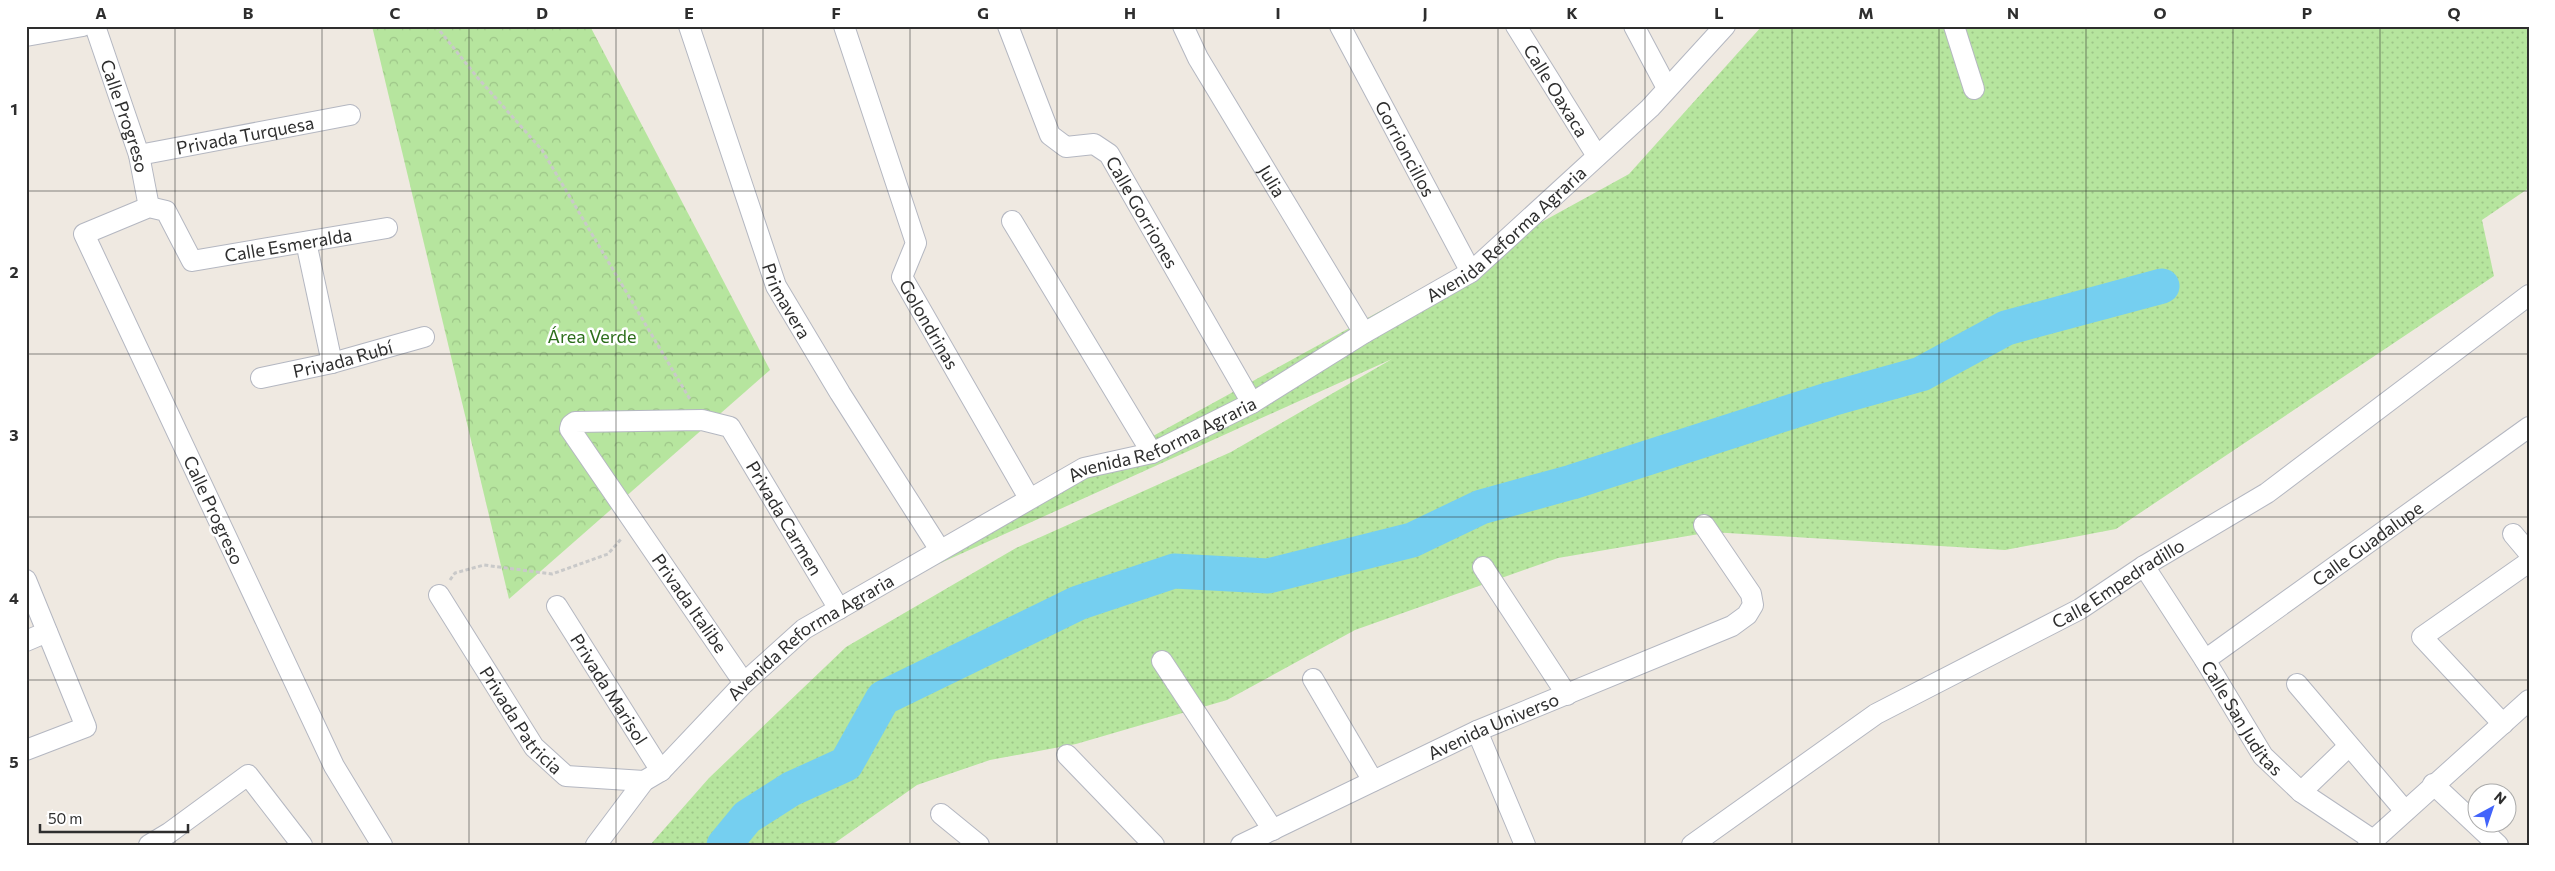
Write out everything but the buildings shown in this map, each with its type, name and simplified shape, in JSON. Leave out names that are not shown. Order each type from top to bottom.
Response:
[{"type":"street","name":"Calle Progreso","points":[[95,26],[158,209],[84,234],[334,766],[382,845]]},
{"type":"street","name":"Primavera","points":[[689,26],[776,286],[840,393],[940,550]]},
{"type":"street","name":"Golondrinas","points":[[844,26],[916,243],[902,277],[1029,498]]},
{"type":"street","name":"Calle Gorriones","points":[[1008,26],[1050,135],[1066,147],[1094,144],[1109,154],[1252,403]]},
{"type":"street","name":"Julia","points":[[1183,26],[1198,58],[1364,333]]},
{"type":"street","name":"Gorrioncillos","points":[[1340,26],[1471,272]]},
{"type":"street","name":"Calle Oaxaca","points":[[1516,26],[1597,156]]},
{"type":"street","points":[[1634,26],[1667,88]]},
{"type":"street","name":"Avenida Reforma Agraria","points":[[596,845],[652,776],[744,683],[804,629],[1084,468],[1152,453],[1252,403],[1364,333],[1471,272],[1650,108],[1725,26]]},
{"type":"street","points":[[1954,26],[1974,90]]},
{"type":"street","points":[[26,36],[75,27]]},
{"type":"street","name":"Privada Turquesa","points":[[139,155],[350,115]]},
{"type":"street","name":"Calle Esmeralda","points":[[158,209],[192,261],[387,228]]},
{"type":"street","points":[[1012,221],[1152,453]]},
{"type":"street","points":[[306,242],[332,363]]},
{"type":"street","name":"Calle Empedradillo","points":[[1692,845],[1876,714],[2080,609],[2144,566],[2267,492],[2529,295]]},
{"type":"street","name":"Privada Rubí","points":[[261,378],[332,363],[424,337]]},
{"type":"street","name":"Privada Carmen","points":[[702,420],[730,427],[839,609]]},
{"type":"street","name":"Privada Italibe","points":[[702,420],[575,422],[571,424],[570,429],[744,683]]},
{"type":"street","name":"Calle Guadalupe","points":[[2205,660],[2529,427]]},
{"type":"street","name":"Avenida Universo","points":[[1241,845],[1477,731],[1732,626],[1747,615],[1753,605],[1751,594],[1704,525]]},
{"type":"street","points":[[2513,534],[2529,553]]},
{"type":"street","points":[[2503,724],[2422,637],[2529,562]]},
{"type":"street","name":"Calle San Juditas","points":[[2144,566],[2205,660],[2263,756],[2301,792],[2370,842]]},
{"type":"street","points":[[1483,567],[1567,695]]},
{"type":"street","points":[[26,580],[86,727],[26,750]]},
{"type":"street","name":"Privada Patricia","points":[[439,595],[534,747],[566,776],[652,776]]},
{"type":"street","name":"Privada Marisol","points":[[557,606],[652,776]]},
{"type":"street","points":[[26,641],[47,632]]},
{"type":"street","points":[[1162,661],[1273,830]]},
{"type":"street","points":[[1313,680],[1373,781]]},
{"type":"street","points":[[2297,684],[2405,811]]},
{"type":"street","points":[[2370,842],[2433,784],[2503,724],[2525,709]]},
{"type":"street","points":[[1477,731],[1525,845]]},
{"type":"street","points":[[2301,792],[2349,746]]},
{"type":"street","points":[[1067,755],[1154,845]]},
{"type":"street","points":[[149,845],[169,833],[248,775],[302,845]]},
{"type":"street","points":[[2433,784],[2498,845]]},
{"type":"street","points":[[941,814],[979,845]]},
{"type":"path","points":[[436,26],[477,77],[542,150],[702,420]]},
{"type":"path","points":[[439,595],[455,573],[484,565],[552,574],[608,554],[635,524]]},
{"type":"green space","name":"Área Verde","points":[[372,26],[590,26],[770,370],[509,599]]},
{"type":"green space","points":[[1762,26],[2529,26],[2529,188],[2482,220],[2494,276],[2116,529],[2005,550],[1711,532],[1558,558],[1355,630],[1227,700],[1076,744],[990,760],[917,785],[832,845],[650,845],[709,778],[846,647],[1016,548],[1231,452],[1392,359],[839,609],[1629,174]]},
{"type":"waterway","points":[[724,845],[747,817],[791,789],[846,764],[883,698],[1078,603],[1174,571],[1268,576],[1412,540],[1481,507],[1572,482],[1831,399],[1921,374],[2006,328],[2162,286]]}]
